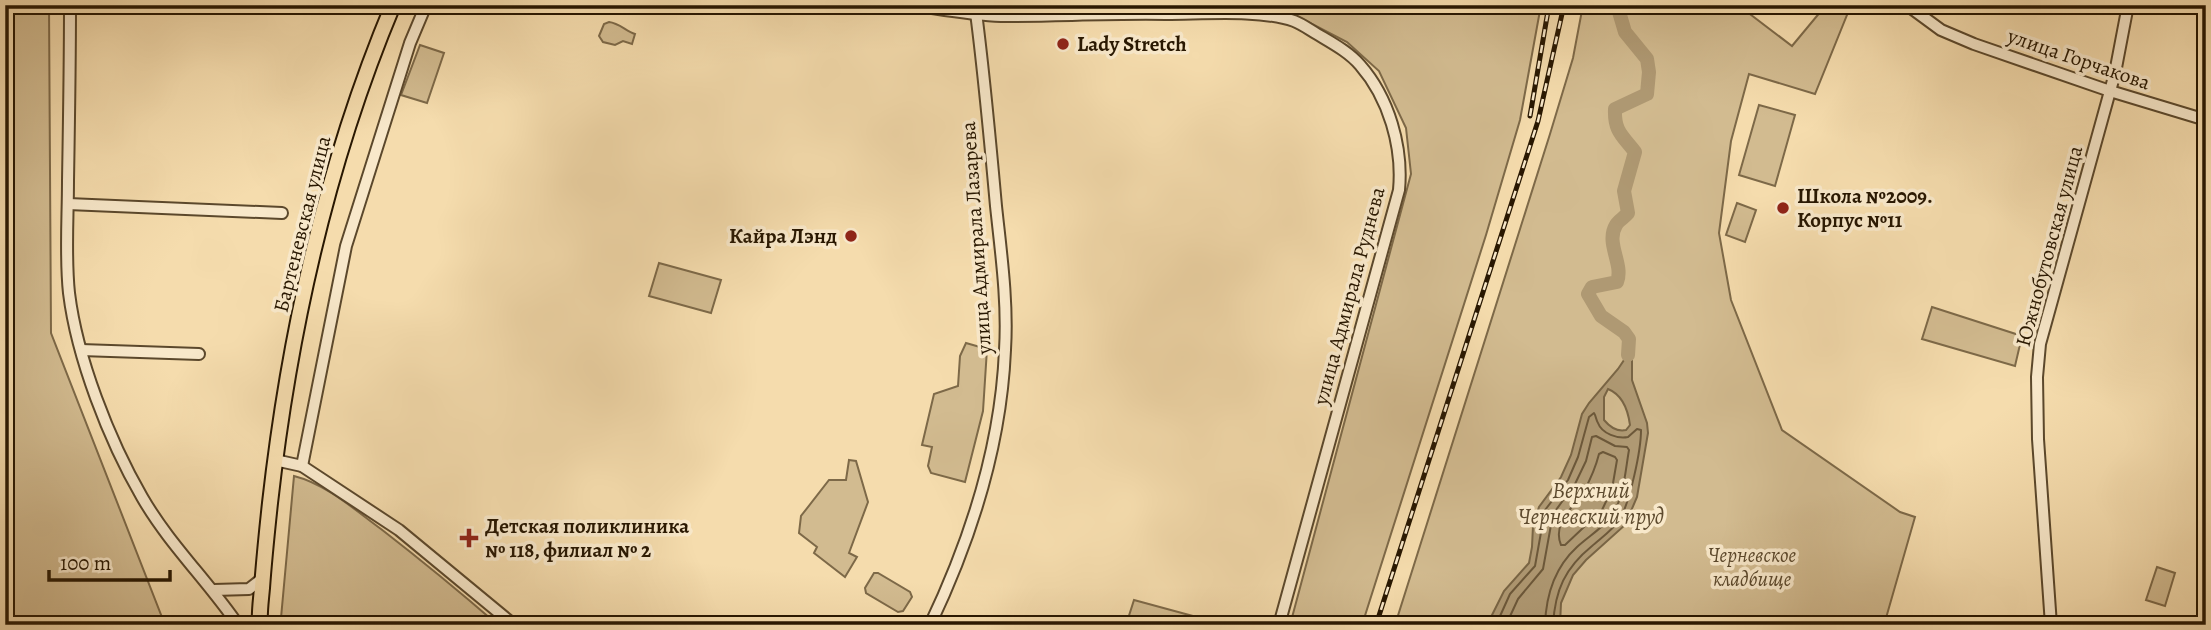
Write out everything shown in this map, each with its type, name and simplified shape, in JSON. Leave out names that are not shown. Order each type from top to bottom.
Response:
[{"type":"main road","name":"Бартеневская улица","points":[[260,625],[262,578],[275,460],[299,320],[318,234],[342,149],[393,5]]},
{"type":"street","points":[[70,5],[68,273],[81,350],[106,421],[134,484],[166,533],[215,590],[238,625]]},
{"type":"street","points":[[302,466],[346,246],[410,43],[426,5]]},
{"type":"street","name":"улица Адмирала Руднева","points":[[911,5],[976,9],[998,16],[1233,14],[1275,17],[1292,21],[1336,45],[1360,65],[1376,88],[1388,112],[1396,141],[1401,172],[1399,190],[1279,625]]},
{"type":"street","name":"улица Горчакова","points":[[1907,5],[1941,30],[1973,44],[2110,91],[2206,120]]},
{"type":"street","name":"Южнобутовская улица","points":[[2051,625],[2038,439],[2037,376],[2040,344],[2110,91],[2127,5]]},
{"type":"street","name":"улица Адмирала Лазарева","points":[[930,625],[946,591],[981,493],[993,444],[1005,358],[1000,249],[976,9]]},
{"type":"street","points":[[68,204],[282,213]]},
{"type":"street","points":[[81,350],[199,354]]},
{"type":"street","points":[[275,460],[302,466],[399,530],[514,625]]},
{"type":"street","points":[[215,590],[249,589],[262,578]]},
{"type":"green space","points":[[5,5],[49,5],[51,333],[165,625],[5,625]]},
{"type":"green space","points":[[1042,5],[1541,5],[1520,120],[1362,625],[1290,625],[1411,174],[1406,128],[1379,71],[1347,42],[1293,14]]},
{"type":"green space","name":"Черневское кладбище","points":[[1583,5],[1738,5],[1792,46],[1826,5],[1851,5],[1815,94],[1749,74],[1731,141],[1719,233],[1731,300],[1782,430],[1900,512],[1915,517],[1884,625],[1395,625],[1550,134],[1573,58]]},
{"type":"green space","points":[[609,22],[635,34],[632,44],[623,41],[615,45],[603,42],[599,36],[604,24]]},
{"type":"green space","points":[[420,45],[444,53],[427,103],[401,95]]},
{"type":"green space","points":[[1759,105],[1795,115],[1775,186],[1739,175]]},
{"type":"green space","points":[[1737,203],[1756,210],[1745,242],[1726,235]]},
{"type":"green space","points":[[659,263],[721,280],[711,313],[649,296]]},
{"type":"green space","points":[[1932,307],[2022,336],[2015,366],[1922,339]]},
{"type":"green space","points":[[966,343],[987,349],[983,411],[965,482],[931,473],[928,466],[932,447],[922,445],[934,394],[958,386],[960,356]]},
{"type":"green space","points":[[849,460],[856,461],[868,502],[849,553],[857,557],[845,577],[814,553],[817,547],[799,533],[801,516],[829,480],[846,480]]},
{"type":"green space","points":[[294,476],[329,491],[350,506],[426,564],[498,625],[283,625],[281,618]]},
{"type":"green space","points":[[2157,567],[2175,573],[2165,606],[2146,600]]},
{"type":"green space","points":[[874,573],[910,592],[912,597],[903,611],[898,612],[866,593],[865,588]]},
{"type":"green space","points":[[1134,600],[1204,619],[1203,625],[1126,625]]},
{"type":"water","name":"Верхний Черневский пруд","points":[[1629,339],[1632,341],[1632,380],[1648,433],[1637,497],[1625,525],[1573,575],[1561,603],[1560,625],[1487,625],[1504,591],[1529,563],[1533,526],[1539,507],[1561,477],[1571,455],[1582,414],[1626,357]],"holes":[[[1608,389],[1621,399],[1626,409],[1630,425],[1626,430],[1613,428],[1604,420],[1604,397]]]},
{"type":"waterway","points":[[1617,5],[1625,32],[1647,59],[1647,94],[1615,109],[1618,128],[1635,152],[1624,191],[1628,213],[1617,224],[1612,239],[1619,275],[1617,282],[1592,287],[1588,294],[1601,316],[1624,332],[1629,339],[1628,355]]},
{"type":"railway","points":[[1530,116],[1549,5]]},
{"type":"railway","points":[[1376,625],[1538,121],[1564,5]]},
{"type":"place","name":"Lady Stretch","points":[[1063,44]]},
{"type":"place","name":"Школа №2009. Корпус №11","points":[[1783,208]]},
{"type":"place","name":"Кайра Лэнд","points":[[851,236]]},
{"type":"place","name":"Детская поликлиника № 118, филиал № 2","points":[[469,538]]}]
